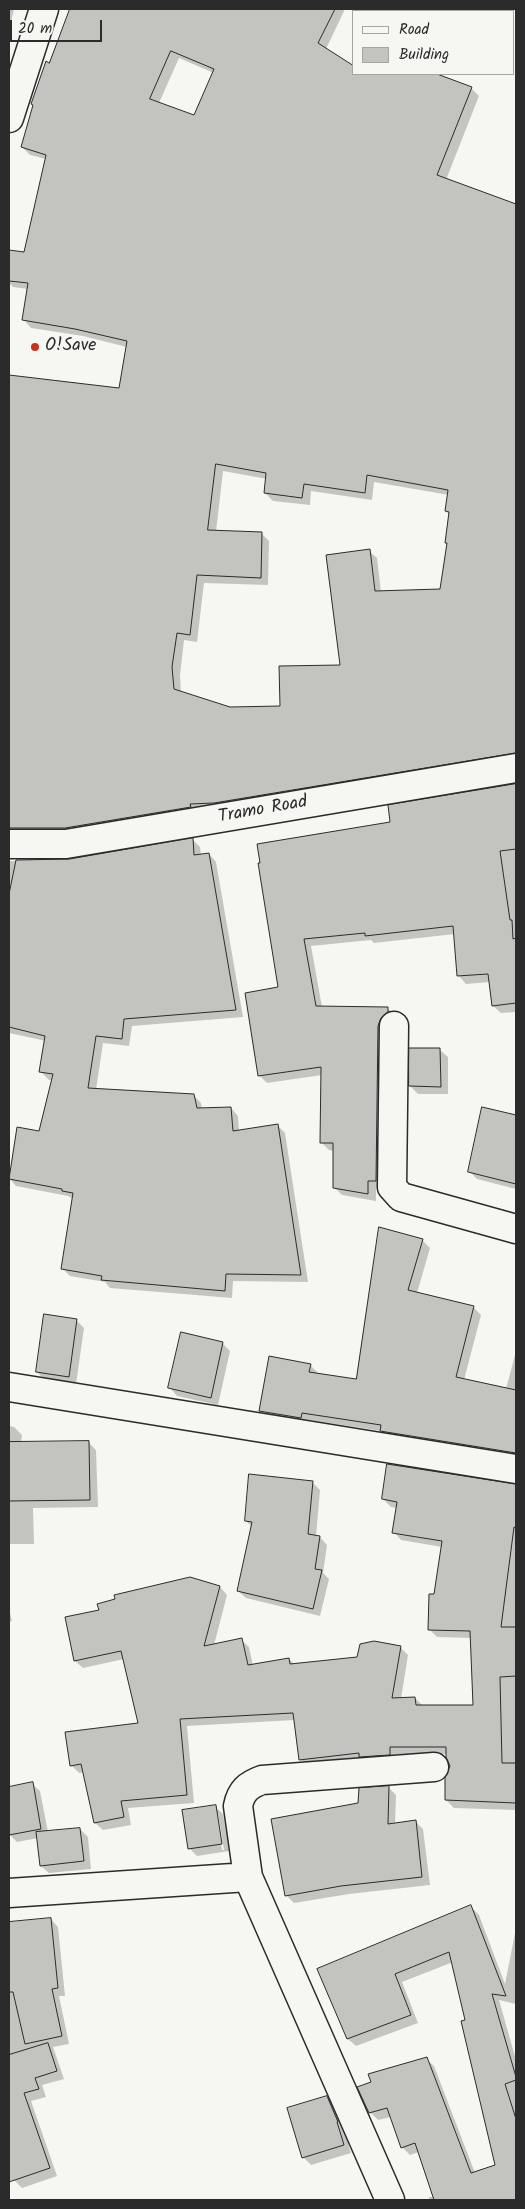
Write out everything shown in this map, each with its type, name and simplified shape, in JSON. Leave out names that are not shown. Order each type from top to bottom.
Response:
[{"type":"street","points":[[9,118],[44,9]]},
{"type":"street","name":"Tramo Road","points":[[9,844],[66,844],[516,768]]},
{"type":"street","points":[[394,1026],[392,1187],[401,1197],[516,1229]]},
{"type":"street","points":[[9,1386],[516,1469]]},
{"type":"street","points":[[390,2200],[248,1877],[238,1806],[245,1789],[253,1783],[262,1780],[434,1767]]},
{"type":"street","points":[[9,1893],[248,1877]]},
{"type":"building","points":[[70,9],[335,9],[318,43],[352,65],[352,75],[440,75],[472,87],[437,175],[516,204],[516,753],[214,803],[190,804],[191,807],[65,828],[9,828],[9,375],[119,388],[127,341],[75,329],[22,320],[28,283],[9,281],[9,250],[24,252],[46,155],[21,147],[33,105],[31,104],[46,61],[49,63]],"holes":[[[171,51],[214,69],[194,115],[150,99]],[[216,464],[266,473],[264,493],[302,498],[304,484],[365,493],[367,475],[448,490],[445,511],[449,512],[445,543],[447,543],[440,589],[375,591],[370,549],[326,555],[340,665],[279,666],[280,706],[230,707],[174,689],[172,667],[177,633],[190,635],[197,575],[261,578],[262,532],[208,530]]]},
{"type":"building","points":[[516,784],[516,849],[500,851],[510,920],[512,920],[513,939],[516,938],[516,1003],[492,1006],[488,974],[457,976],[453,926],[365,936],[365,933],[304,939],[316,1006],[388,1007],[388,1012],[381,1018],[378,1026],[376,1181],[368,1181],[368,1194],[333,1188],[333,1143],[320,1143],[321,1067],[258,1076],[245,993],[278,987],[258,863],[260,863],[257,844],[390,822],[388,805]]},
{"type":"building","points":[[193,838],[194,855],[209,853],[236,1010],[124,1019],[122,1039],[96,1036],[88,1088],[194,1094],[197,1108],[231,1107],[233,1131],[278,1124],[301,1275],[226,1274],[225,1291],[101,1280],[102,1276],[61,1269],[73,1193],[62,1191],[62,1189],[9,1179],[17,1127],[39,1131],[53,1074],[39,1072],[45,1036],[9,1027],[9,894],[16,860],[69,859]]},
{"type":"building","points":[[409,1048],[440,1048],[441,1087],[409,1086]]},
{"type":"building","points":[[482,1107],[516,1115],[516,1184],[468,1172]]},
{"type":"building","points":[[379,1227],[423,1239],[408,1290],[474,1306],[456,1377],[516,1390],[516,1453],[380,1431],[381,1425],[302,1413],[301,1418],[259,1411],[269,1356],[311,1364],[309,1372],[356,1379]]},
{"type":"building","points":[[44,1314],[77,1319],[69,1377],[36,1372]]},
{"type":"building","points":[[181,1332],[223,1342],[211,1398],[168,1388]]},
{"type":"building","points":[[89,1441],[90,1500],[9,1501],[9,1442]]},
{"type":"building","points":[[387,1464],[516,1484],[516,1528],[514,1527],[501,1627],[516,1627],[516,1676],[500,1677],[502,1763],[516,1763],[516,1803],[445,1800],[445,1777],[450,1766],[446,1757],[446,1747],[390,1747],[390,1755],[359,1757],[359,1753],[299,1760],[293,1713],[180,1719],[187,1795],[121,1801],[124,1817],[94,1823],[81,1764],[70,1766],[65,1732],[138,1723],[121,1651],[74,1661],[65,1617],[99,1610],[97,1604],[115,1599],[114,1595],[190,1577],[220,1586],[204,1646],[242,1638],[248,1665],[289,1658],[290,1664],[357,1657],[360,1644],[374,1641],[401,1646],[392,1698],[415,1697],[416,1705],[473,1705],[470,1631],[428,1630],[429,1594],[434,1594],[442,1541],[392,1533],[397,1502],[382,1499]]},
{"type":"building","points":[[249,1474],[313,1481],[308,1534],[320,1536],[315,1569],[322,1570],[313,1609],[237,1591],[252,1522],[245,1521]]},
{"type":"building","points":[[33,1782],[41,1829],[9,1835],[9,1787]]},
{"type":"building","points":[[389,1786],[388,1824],[416,1820],[422,1877],[341,1886],[285,1896],[271,1819],[358,1803],[359,1788]]},
{"type":"building","points":[[216,1805],[222,1844],[188,1849],[182,1810]]},
{"type":"building","points":[[80,1828],[84,1861],[40,1866],[36,1832]]},
{"type":"building","points":[[471,1905],[506,1996],[492,1994],[516,2077],[516,2080],[505,2084],[516,2119],[516,2200],[434,2200],[415,2143],[401,2148],[387,2108],[369,2113],[357,2087],[371,2082],[368,2074],[427,2057],[471,2173],[495,2165],[461,2021],[465,2020],[449,1952],[395,1974],[411,2015],[347,2039],[317,1969]]},
{"type":"building","points":[[51,1918],[58,1988],[52,1989],[62,2036],[25,2044],[13,1992],[9,1992],[9,1922]]},
{"type":"building","points":[[48,2043],[57,2071],[35,2078],[39,2089],[24,2093],[50,2168],[9,2182],[9,2055]]},
{"type":"building","points":[[327,2096],[338,2122],[344,2145],[302,2158],[287,2108]]},
{"type":"place","name":"O!Save","points":[[35,347]]}]
